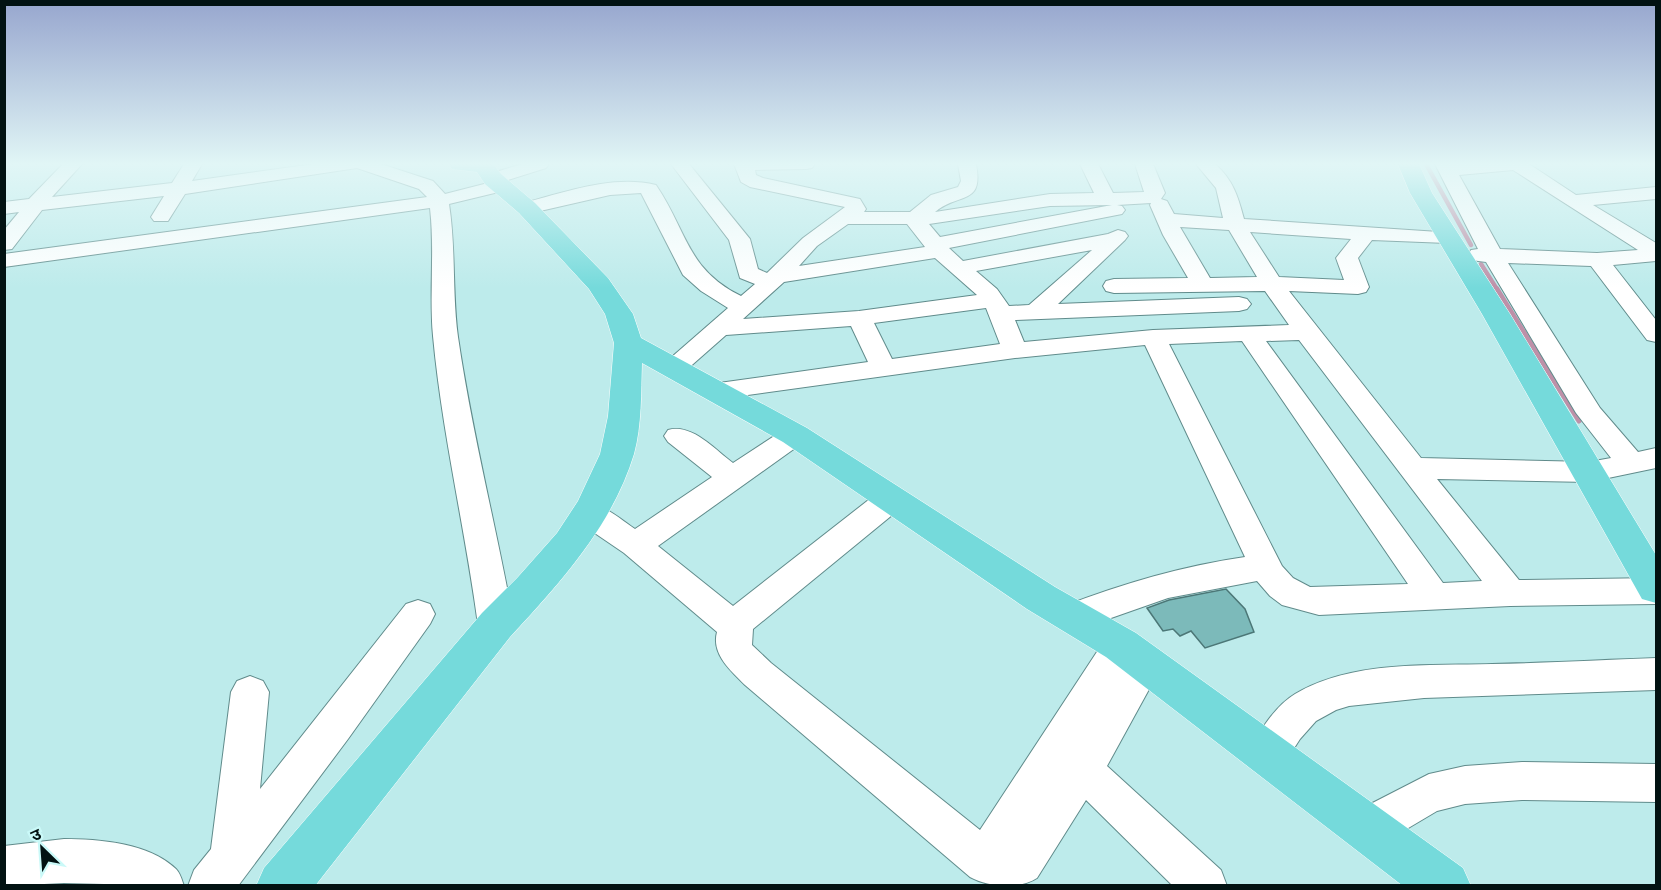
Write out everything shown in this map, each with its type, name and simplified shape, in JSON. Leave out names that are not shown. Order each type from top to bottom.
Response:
[{"type":"main road","points":[[282,885],[496,625],[532,588],[570,543],[588,513],[617,454],[624,416],[628,343],[619,314],[599,284],[519,206]]},
{"type":"main road","points":[[1428,206],[1589,472],[1648,559],[1656,590]]},
{"type":"main road","points":[[628,343],[719,391],[795,435],[1134,654],[1445,885]]},
{"type":"street","points":[[4,208],[23,206]]},
{"type":"street","points":[[4,244],[34,206]]},
{"type":"street","points":[[161,217],[168,206]]},
{"type":"street","points":[[4,261],[406,206]]},
{"type":"street","points":[[440,206],[445,333],[450,377],[484,549],[496,625]]},
{"type":"street","points":[[658,206],[691,270],[722,296],[744,306]]},
{"type":"street","points":[[715,206],[739,239],[748,273],[774,279],[937,248],[1100,206]]},
{"type":"street","points":[[675,367],[774,279],[810,242],[856,209],[854,206]]},
{"type":"street","points":[[914,219],[930,206]]},
{"type":"street","points":[[844,218],[914,219],[964,215],[1018,206]]},
{"type":"street","points":[[1036,312],[1115,239],[1129,220],[1120,206]]},
{"type":"street","points":[[1160,206],[1173,235],[1203,285]]},
{"type":"street","points":[[1230,206],[1235,224],[1272,285],[1411,468],[1510,593]]},
{"type":"street","points":[[1466,206],[1493,256],[1590,414],[1608,435],[1644,461]]},
{"type":"street","points":[[1579,206],[1656,254]]},
{"type":"street","points":[[914,219],[937,248],[976,281],[997,307],[1015,350]]},
{"type":"street","points":[[1168,220],[1366,234],[1453,245],[1493,256],[1597,260],[1656,254]]},
{"type":"street","points":[[1114,286],[1358,287],[1347,258],[1366,234]]},
{"type":"street","points":[[959,268],[1115,239]]},
{"type":"street","points":[[1597,260],[1655,330]]},
{"type":"street","points":[[718,328],[997,307],[1036,312],[1239,304]]},
{"type":"street","points":[[859,318],[884,368]]},
{"type":"street","points":[[719,391],[1015,350],[1154,337],[1306,332]]},
{"type":"street","points":[[1249,334],[1434,596]]},
{"type":"street","points":[[1154,337],[1266,567],[1282,589],[1294,598],[1306,601],[1656,590]]},
{"type":"street","points":[[636,544],[795,435]]},
{"type":"street","points":[[1569,438],[1608,435]]},
{"type":"street","points":[[678,436],[733,478]]},
{"type":"street","points":[[1411,468],[1589,472],[1644,461]]},
{"type":"street","points":[[891,499],[741,619],[732,637],[733,646],[738,655],[985,862],[1002,870],[1013,870],[1022,863],[1083,770],[1134,654]]},
{"type":"street","points":[[588,513],[636,544],[735,627]]},
{"type":"street","points":[[1074,617],[1121,597],[1182,580],[1266,567]]},
{"type":"street","points":[[221,871],[334,728],[418,614]]},
{"type":"street","points":[[985,862],[1134,654]]},
{"type":"street","points":[[1268,754],[1289,724],[1308,706],[1326,697],[1358,689],[1419,683],[1656,674]]},
{"type":"street","points":[[221,871],[250,692]]},
{"type":"street","points":[[1083,770],[1205,885]]},
{"type":"street","points":[[1368,828],[1429,793],[1465,785],[1522,781],[1656,783]]},
{"type":"street","points":[[4,868],[62,862],[119,864],[156,880],[162,885]]},
{"type":"building","points":[[1226,589],[1245,609],[1254,632],[1205,648],[1191,631],[1180,636],[1173,629],[1163,631],[1147,608],[1169,600]]},
{"type":"waterway","points":[[1449,206],[1471,245]]},
{"type":"waterway","points":[[1481,264],[1498,291]]},
{"type":"waterway","points":[[1497,289],[1579,421]]}]
